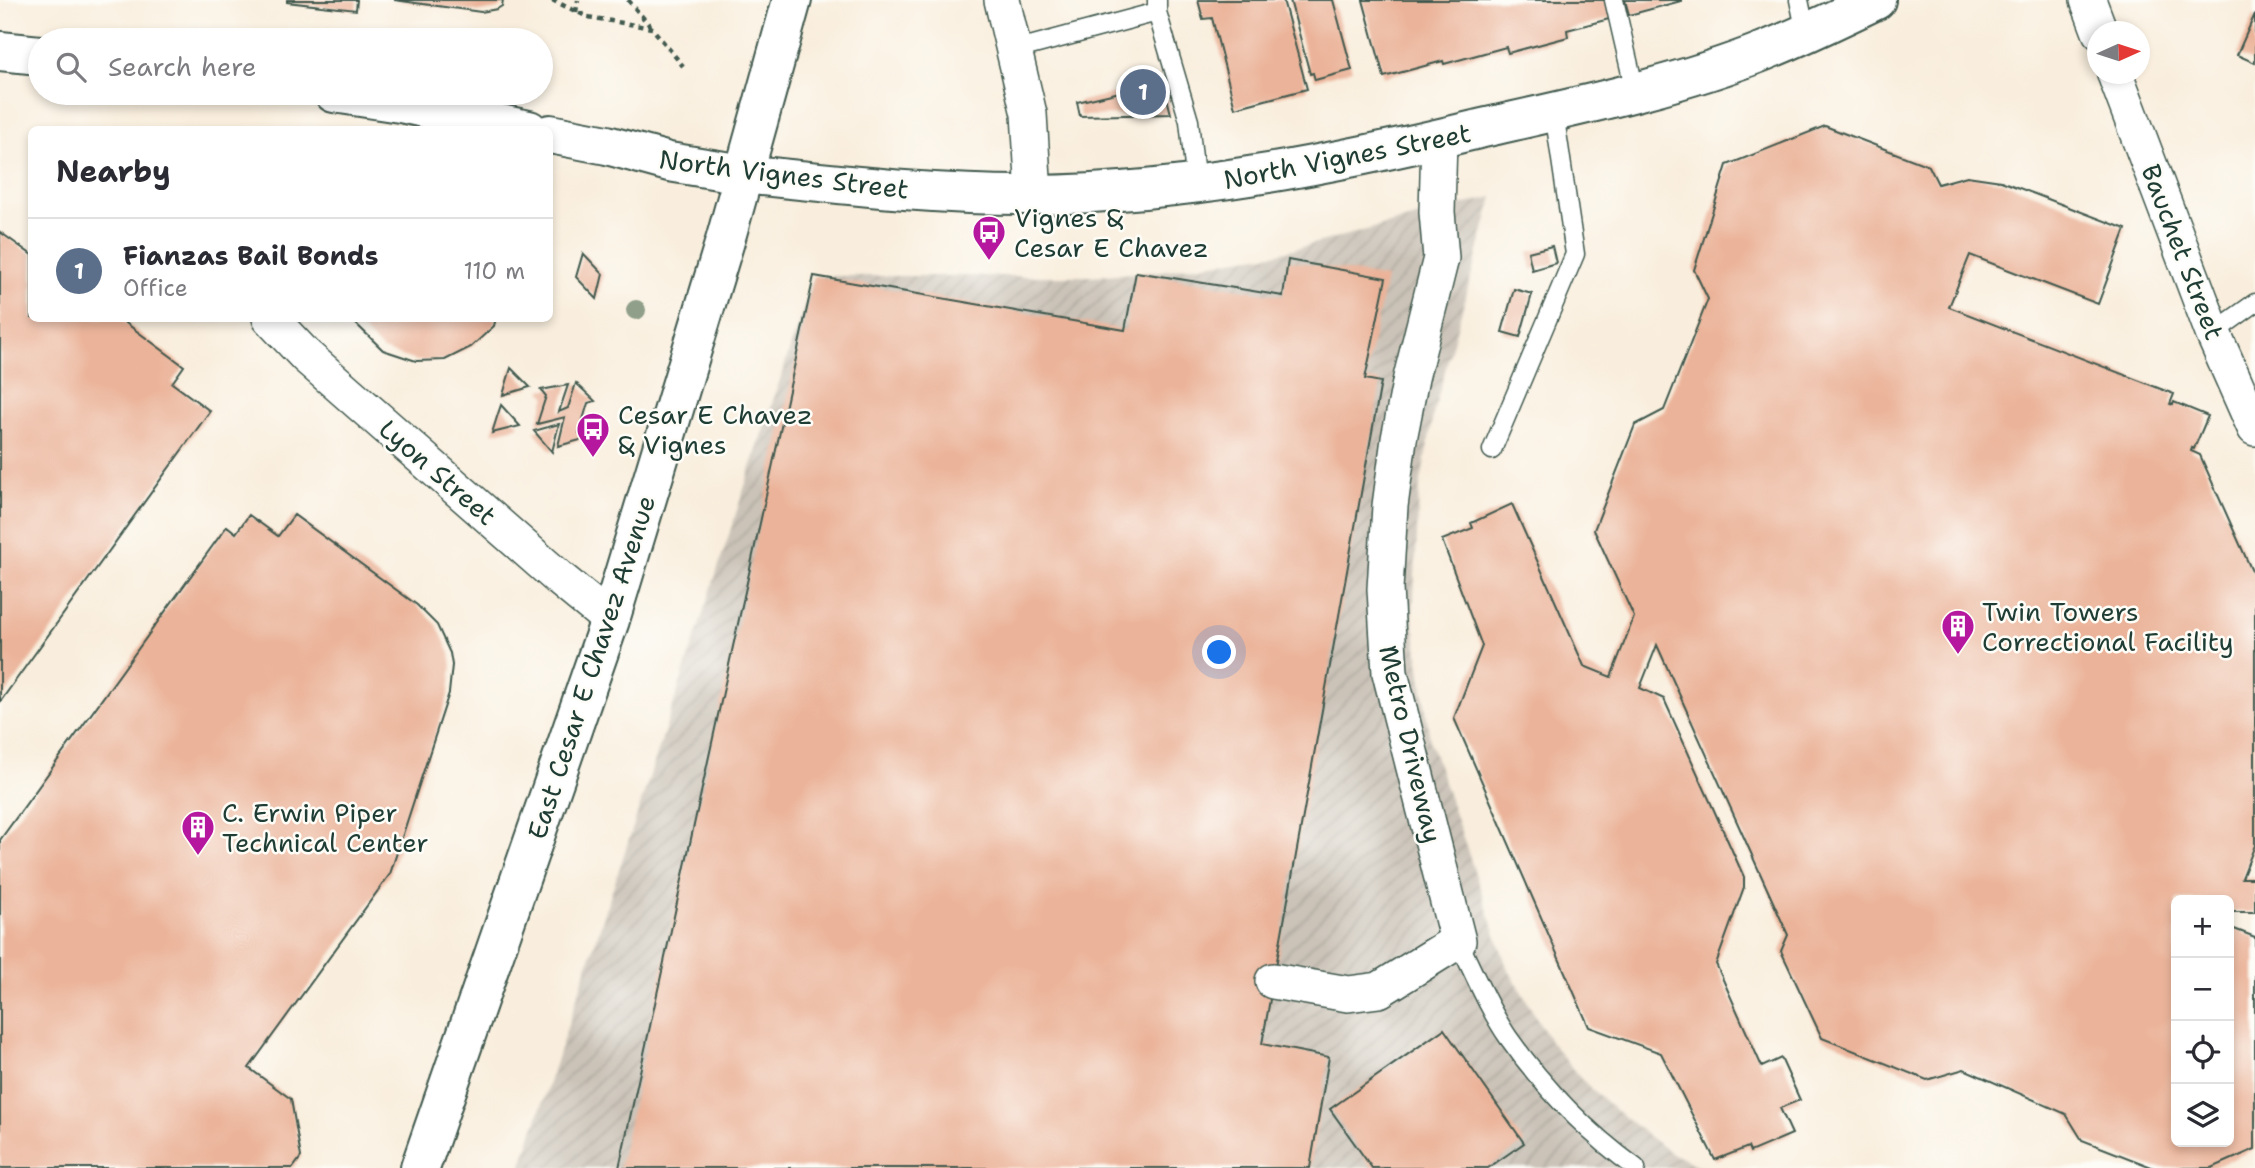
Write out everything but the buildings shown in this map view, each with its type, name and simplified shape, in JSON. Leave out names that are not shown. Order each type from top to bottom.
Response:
[{"type":"main road","name":"East Cesar E Chavez Avenue","points":[[420,1168],[610,620],[725,241],[792,0]]},
{"type":"main road","name":"North Vignes Street","points":[[553,135],[607,145],[669,162],[743,174],[895,189],[1034,195],[1196,185],[1292,170],[1439,139],[1635,91],[1762,52],[1802,16],[1876,0]]},
{"type":"main road","points":[[0,51],[28,54]]},
{"type":"main road","points":[[410,105],[510,126]]},
{"type":"street","points":[[1002,0],[1029,114],[1034,195]]},
{"type":"street","points":[[2088,0],[2096,21]]},
{"type":"street","name":"Bauchet Street","points":[[2119,84],[2213,332],[2255,428]]},
{"type":"street","name":"Metro Driveway","points":[[1439,139],[1437,212],[1441,258],[1399,439],[1386,548],[1386,630],[1390,673],[1458,941]]},
{"type":"street","name":"Lyon Street","points":[[275,322],[306,356],[610,620]]},
{"type":"street","points":[[1273,981],[1349,993],[1379,990],[1458,941]]},
{"type":"lane","points":[[1614,0],[1635,91]]},
{"type":"lane","points":[[1015,50],[1157,6],[1189,121],[1196,185]]},
{"type":"lane","points":[[1492,450],[1574,254],[1554,112]]},
{"type":"lane","points":[[2213,332],[2255,303]]},
{"type":"lane","points":[[1458,941],[1507,1035],[1552,1096],[1603,1144],[1636,1168]]},
{"type":"path","points":[[552,0],[576,12],[652,28]]},
{"type":"path","points":[[576,12],[578,0]]},
{"type":"path","points":[[628,0],[683,66]]},
{"type":"shaded area","points":[[1493,197],[1434,411],[1419,492],[1413,616],[1430,741],[1507,967],[1550,1041],[1581,1079],[1614,1109],[1671,1153],[1703,1168],[521,1168],[814,276],[1090,276],[1162,271],[1278,253]]},
{"type":"place","name":"Fianzas Bail Bonds","points":[[1143,92]]},
{"type":"place","name":"Vignes & Cesar E Chavez","points":[[989,262]]},
{"type":"place","name":"Cesar E Chavez & Vignes","points":[[593,459]]},
{"type":"place","name":"Twin Towers Correctional Facility","points":[[1958,656]]},
{"type":"place","name":"C. Erwin Piper Technical Center","points":[[198,857]]}]
